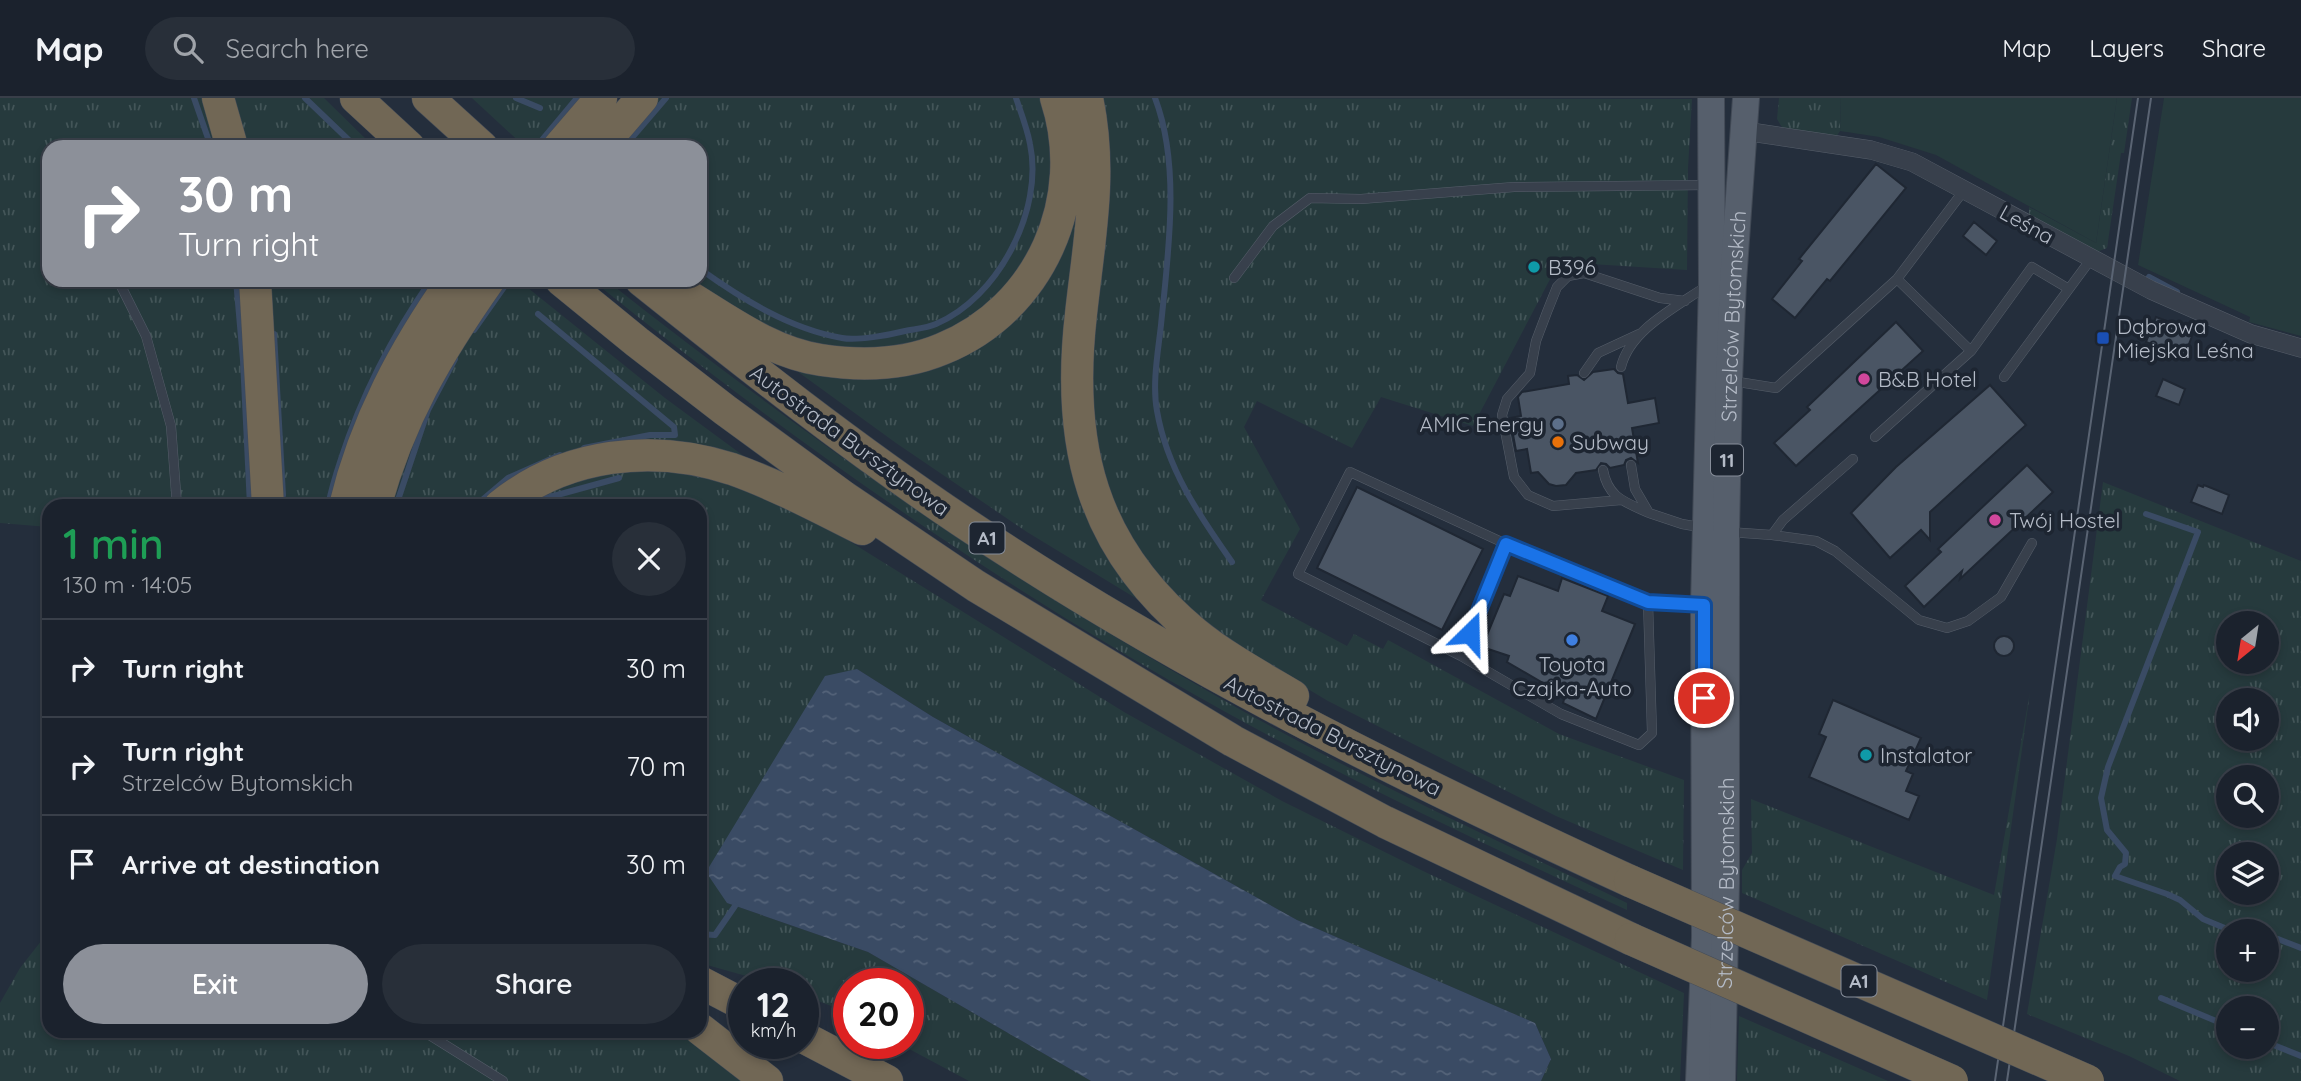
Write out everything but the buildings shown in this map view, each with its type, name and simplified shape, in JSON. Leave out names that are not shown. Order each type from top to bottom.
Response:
[{"type":"highway","points":[[218,98],[230,140]]},
{"type":"highway","points":[[356,98],[401,140]]},
{"type":"highway","points":[[428,98],[474,140]]},
{"type":"highway","points":[[565,140],[601,98]]},
{"type":"highway","points":[[606,140],[642,98]]},
{"type":"highway","points":[[673,287],[766,343],[819,360],[872,365],[913,358],[942,349],[968,336],[1000,312],[1024,286],[1043,257],[1065,201],[1067,148],[1063,120],[1056,98]]},
{"type":"highway","points":[[1087,98],[1094,130],[1094,192],[1076,392],[1081,446],[1098,505],[1127,559],[1160,602],[1197,635],[1308,705],[1362,752]]},
{"type":"highway","points":[[255,287],[268,499]]},
{"type":"highway","points":[[347,499],[372,419],[390,381],[448,287]]},
{"type":"highway","points":[[377,499],[399,432],[415,397],[436,358],[484,287]]},
{"type":"highway","name":"A1","points":[[570,287],[637,342],[844,497],[976,586],[1233,741],[1385,822],[1631,939],[1952,1081]]},
{"type":"highway","name":"Autostrada Bursztynowa","points":[[650,287],[803,410],[962,522],[1120,621],[1263,703],[1630,881],[2088,1081]]},
{"type":"highway","points":[[511,499],[548,475],[591,461],[648,455],[680,458],[730,469],[763,481],[976,586]]},
{"type":"highway","points":[[707,986],[728,997]]},
{"type":"highway","points":[[707,1034],[767,1081]]},
{"type":"highway","points":[[819,1045],[887,1081]]},
{"type":"main road","name":"Strzelców Bytomskich","points":[[1712,98],[1715,530],[1726,883],[1722,1081]]},
{"type":"main road","name":"Strzelców Bytomskich","points":[[1699,1081],[1705,937],[1704,605],[1715,530],[1729,380],[1746,98]]},
{"type":"street","name":"Leśna","points":[[1744,131],[1892,156],[1921,165],[2091,260],[2151,290],[2239,328],[2301,348]]},
{"type":"lane","points":[[1234,278],[1273,226],[1310,198],[1361,199],[1514,187],[1712,185]]},
{"type":"lane","points":[[1729,380],[1776,388],[1897,279],[1965,189]]},
{"type":"lane","points":[[2004,377],[2091,260]]},
{"type":"lane","points":[[1875,437],[1970,352],[2032,267],[2069,289]]},
{"type":"lane","points":[[1621,500],[1553,506],[1528,495],[1514,477],[1502,415],[1507,399],[1530,373],[1535,341],[1557,287],[1568,276],[1584,272],[1660,298],[1685,301]]},
{"type":"lane","points":[[1897,279],[1970,352]]},
{"type":"lane","points":[[1584,373],[1598,353],[1640,333],[1712,283]]},
{"type":"lane","points":[[122,287],[146,336],[172,426],[177,499]]},
{"type":"lane","points":[[1621,367],[1622,360],[1640,333]]},
{"type":"lane","points":[[1772,534],[1783,520],[1853,459]]},
{"type":"lane","points":[[1631,465],[1635,489],[1649,513]]},
{"type":"lane","points":[[1603,470],[1606,485],[1621,500],[1649,513],[1682,524],[1715,530],[1772,534],[1816,541],[1835,551],[1919,620],[1947,628],[1968,621],[2001,597],[2032,543]]},
{"type":"lane","points":[[1648,602],[1652,733],[1639,745],[1561,714],[1461,656],[1298,574],[1350,471],[1506,544],[1648,602],[1704,605]]},
{"type":"lane","points":[[1461,656],[1506,544]]},
{"type":"lane","points":[[434,1038],[503,1081]]},
{"type":"green space","points":[[0,98],[206,98],[219,140],[42,140],[42,287],[242,287],[257,499],[42,499],[42,526],[0,523]]},
{"type":"green space","points":[[227,98],[324,98],[367,140],[239,140]]},
{"type":"green space","points":[[472,98],[586,98],[549,140],[517,140]]},
{"type":"green space","points":[[657,98],[1042,98],[1050,142],[1052,178],[1039,234],[1029,258],[1007,286],[980,313],[962,326],[919,344],[887,351],[839,351],[778,334],[723,305],[698,287],[707,287],[707,140],[620,140]]},
{"type":"green space","points":[[1099,98],[1692,99],[1687,270],[1559,262],[1473,426],[1381,397],[1352,448],[1257,401],[1244,427],[1300,529],[1261,600],[1347,646],[1354,634],[1383,649],[1388,640],[1559,734],[1684,780],[1683,870],[1556,816],[1328,701],[1216,634],[1165,588],[1127,534],[1109,494],[1089,402]]},
{"type":"green space","points":[[1779,98],[1841,98],[1840,131],[1836,137],[1783,129],[1777,119]]},
{"type":"green space","points":[[1841,98],[2117,98],[2096,243],[1936,155],[1879,137],[1840,131]]},
{"type":"green space","points":[[2117,98],[2132,98],[2107,248],[2094,253],[2029,218],[2029,207],[2096,243]]},
{"type":"green space","points":[[2164,98],[2301,98],[2301,336],[2249,322],[2250,317],[2138,265]]},
{"type":"green space","points":[[1085,161],[1066,418],[1147,605],[1027,532],[896,443],[790,366],[998,326]]},
{"type":"green space","points":[[262,287],[436,287],[338,499],[275,499]]},
{"type":"green space","points":[[498,287],[527,287],[665,398],[760,468],[657,445],[506,499],[388,499],[406,440]]},
{"type":"green space","points":[[601,287],[615,287],[753,393],[904,500],[1059,602],[1138,650],[1319,752],[1627,903],[1627,910],[1372,789],[1222,710],[1139,662],[977,562],[898,508],[820,454]]},
{"type":"green space","points":[[630,466],[681,470],[742,485],[812,518],[1124,712],[1282,801],[1423,871],[1684,993],[1680,1081],[1541,1081],[1551,1059],[1535,1023],[1297,920],[933,717],[857,669],[727,903],[868,952],[896,968],[833,968],[833,1007],[819,1001],[819,968],[728,968],[728,971],[707,965],[707,499],[531,499],[553,486]]},
{"type":"green space","points":[[2103,482],[2301,561],[2301,1081],[2180,1081],[2129,1056],[2027,1014],[2057,839]]},
{"type":"green space","points":[[2030,692],[1987,1000],[1742,893],[1742,870],[1752,853],[1751,799],[1994,895]]},
{"type":"green space","points":[[42,940],[42,1038],[686,1038],[742,1081],[0,1081],[0,1003],[20,968]]},
{"type":"green space","points":[[924,984],[1091,1081],[969,1081],[924,1057]]},
{"type":"green space","points":[[1739,1016],[1888,1081],[1737,1081]]},
{"type":"water","points":[[857,669],[933,717],[1297,920],[1535,1023],[1551,1059],[1541,1081],[1091,1081],[924,984],[924,968],[896,968],[868,952],[727,903],[707,870],[825,676]]},
{"type":"waterway","points":[[194,98],[209,140]]},
{"type":"waterway","points":[[305,98],[349,140]]},
{"type":"waterway","points":[[516,98],[540,108]]},
{"type":"waterway","points":[[542,140],[577,98]]},
{"type":"waterway","points":[[630,140],[666,98]]},
{"type":"waterway","points":[[707,274],[785,320],[823,334],[848,339],[921,328],[936,324],[958,312],[979,294],[997,273],[1012,249],[1023,223],[1033,170],[1029,138],[1016,98]]},
{"type":"waterway","points":[[1155,98],[1163,124],[1170,181],[1167,269],[1156,368],[1157,411],[1176,472],[1196,509],[1232,562]]},
{"type":"waterway","points":[[2149,277],[2177,292]]},
{"type":"waterway","points":[[237,287],[250,499]]},
{"type":"waterway","points":[[330,499],[349,435],[368,389],[403,322],[426,287]]},
{"type":"waterway","points":[[474,330],[504,287]]},
{"type":"waterway","points":[[538,314],[674,427],[675,435],[650,435],[584,448]]},
{"type":"waterway","points":[[274,334],[283,495]]},
{"type":"waterway","points":[[398,499],[428,410],[455,359]]},
{"type":"waterway","points":[[483,499],[508,478],[560,455]]},
{"type":"waterway","points":[[543,499],[619,478]]},
{"type":"waterway","points":[[2146,514],[2198,532],[2108,767],[2101,798],[2107,830],[2126,853],[2125,864],[2115,876],[2180,900],[2203,919],[2216,924]]},
{"type":"waterway","points":[[707,934],[715,935],[735,906]]},
{"type":"waterway","points":[[2279,939],[2301,948]]},
{"type":"waterway","points":[[2161,998],[2216,1021]]},
{"type":"waterway","points":[[2279,1047],[2301,1056]]},
{"type":"tram line","points":[[1995,1081],[2138,98]]},
{"type":"tram line","points":[[2007,1081],[2151,98]]},
{"type":"place","name":"B396","points":[[1534,267]]},
{"type":"place","name":"Dąbrowa Miejska Leśna","points":[[2103,338]]},
{"type":"place","name":"B&B Hotel","points":[[1864,379]]},
{"type":"place","name":"AMIC Energy","points":[[1558,424]]},
{"type":"place","name":"Subway","points":[[1558,442]]},
{"type":"place","name":"Twój Hostel","points":[[1995,520]]},
{"type":"place","name":"Toyota Czajka-Auto","points":[[1572,640]]},
{"type":"place","name":"Instalator","points":[[1866,755]]},
{"type":"route","points":[[1470,633],[1506,544],[1648,602],[1704,605],[1704,698]]}]
